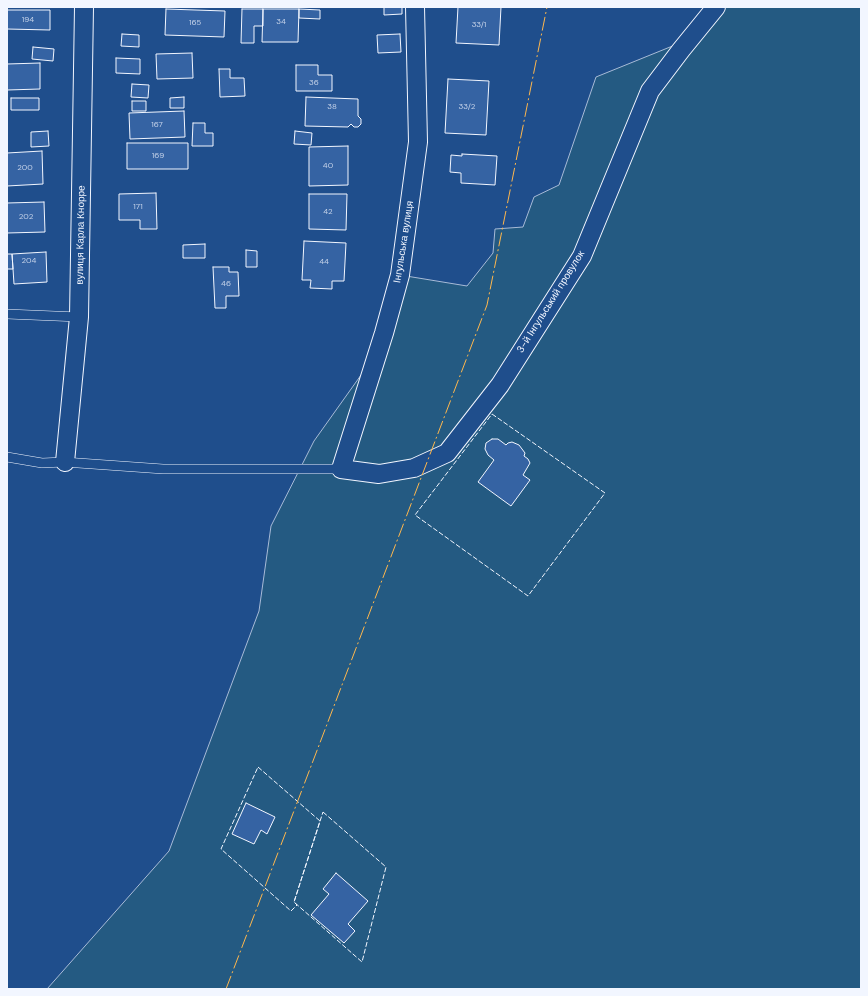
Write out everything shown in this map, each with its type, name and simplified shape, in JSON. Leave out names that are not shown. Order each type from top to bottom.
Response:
[{"type":"street","name":"вулиця Карла Кнорре","points":[[65,462],[79,317],[84,7]]},
{"type":"street","name":"Інгульська вулиця","points":[[341,469],[384,333],[400,274],[418,142],[416,7]]},
{"type":"street","name":"3-й Інгульський провулок","points":[[341,469],[379,474],[414,468],[447,453],[500,385],[582,256],[650,91],[716,7]]},
{"type":"lane","points":[[7,314],[79,317]]},
{"type":"lane","points":[[7,457],[42,463],[65,462],[163,468],[341,469]]},
{"type":"shaded area","points":[[716,7],[861,7],[861,989],[47,989],[169,851],[259,611],[271,526],[314,441],[381,347],[400,275],[467,286],[493,253],[495,229],[523,227],[534,197],[559,185],[596,77],[675,45]]},
{"type":"building","points":[[384,7],[402,7],[402,14],[384,15]]},
{"type":"building","points":[[458,7],[501,7],[499,45],[456,43]]},
{"type":"building","points":[[166,9],[225,11],[224,37],[165,35]]},
{"type":"building","points":[[242,9],[263,9],[263,26],[254,26],[254,43],[241,43]]},
{"type":"building","points":[[263,9],[299,9],[298,42],[262,42]]},
{"type":"building","points":[[299,9],[320,10],[320,19],[299,18]]},
{"type":"building","points":[[7,10],[50,10],[50,30],[7,29]]},
{"type":"building","points":[[122,34],[139,35],[139,47],[121,46]]},
{"type":"building","points":[[400,34],[401,52],[378,53],[377,35]]},
{"type":"building","points":[[33,47],[54,49],[53,61],[32,59]]},
{"type":"building","points":[[192,53],[193,78],[157,79],[156,54]]},
{"type":"building","points":[[116,58],[140,59],[140,74],[116,73]]},
{"type":"building","points":[[40,63],[40,89],[7,90],[7,64]]},
{"type":"building","points":[[296,65],[318,65],[318,75],[332,75],[332,91],[296,91]]},
{"type":"building","points":[[219,69],[230,69],[230,78],[244,78],[245,96],[220,97]]},
{"type":"building","points":[[448,79],[489,81],[486,135],[445,133]]},
{"type":"building","points":[[132,84],[149,85],[148,98],[131,97]]},
{"type":"building","points":[[184,97],[184,108],[170,108],[170,98]]},
{"type":"building","points":[[306,97],[358,99],[358,116],[361,119],[361,124],[358,127],[354,127],[351,124],[348,127],[305,126]]},
{"type":"building","points":[[11,98],[39,98],[39,110],[11,110]]},
{"type":"building","points":[[132,101],[146,101],[146,111],[132,111]]},
{"type":"building","points":[[184,111],[185,137],[130,139],[129,113]]},
{"type":"building","points":[[193,123],[205,123],[205,133],[213,133],[213,146],[192,146]]},
{"type":"building","points":[[48,131],[49,146],[31,147],[31,132]]},
{"type":"building","points":[[295,131],[312,133],[311,145],[294,144]]},
{"type":"building","points":[[127,143],[188,143],[188,169],[127,169]]},
{"type":"building","points":[[348,146],[348,185],[309,186],[309,147]]},
{"type":"building","points":[[42,151],[43,184],[7,186],[7,153]]},
{"type":"building","points":[[462,154],[497,156],[495,185],[461,183],[461,173],[450,172],[451,155],[462,156]]},
{"type":"building","points":[[156,193],[157,229],[140,229],[140,220],[119,220],[119,194]]},
{"type":"building","points":[[309,194],[347,194],[346,230],[309,229]]},
{"type":"building","points":[[44,202],[45,232],[7,233],[7,203]]},
{"type":"building","points":[[304,241],[346,243],[344,281],[332,281],[332,289],[310,288],[311,280],[302,280]]},
{"type":"building","points":[[205,244],[205,258],[183,258],[183,245]]},
{"type":"building","points":[[246,250],[257,251],[257,267],[246,267]]},
{"type":"building","points":[[46,252],[47,282],[14,284],[12,254]]},
{"type":"building","points":[[7,254],[12,254],[13,269],[7,269]]},
{"type":"building","points":[[213,267],[229,267],[229,272],[238,272],[239,296],[226,296],[226,308],[215,308]]},
{"type":"building","points":[[492,439],[498,439],[506,445],[512,442],[519,445],[525,453],[524,456],[530,463],[523,475],[530,480],[511,506],[478,482],[494,460],[488,455],[485,449],[486,443]]},
{"type":"building","points":[[246,803],[275,817],[267,834],[261,830],[254,844],[232,834]]},
{"type":"building","points":[[336,873],[368,901],[348,924],[355,931],[344,943],[311,915],[329,894],[323,889]]},
{"type":"fence","points":[[492,414],[605,493],[528,596],[415,515],[492,414]]},
{"type":"fence","points":[[258,767],[320,821],[294,902],[297,905],[291,911],[221,849],[258,767]]},
{"type":"fence","points":[[323,812],[386,867],[362,962],[294,902],[323,812]]},
{"type":"power","points":[[226,989],[487,305],[547,7]]}]
